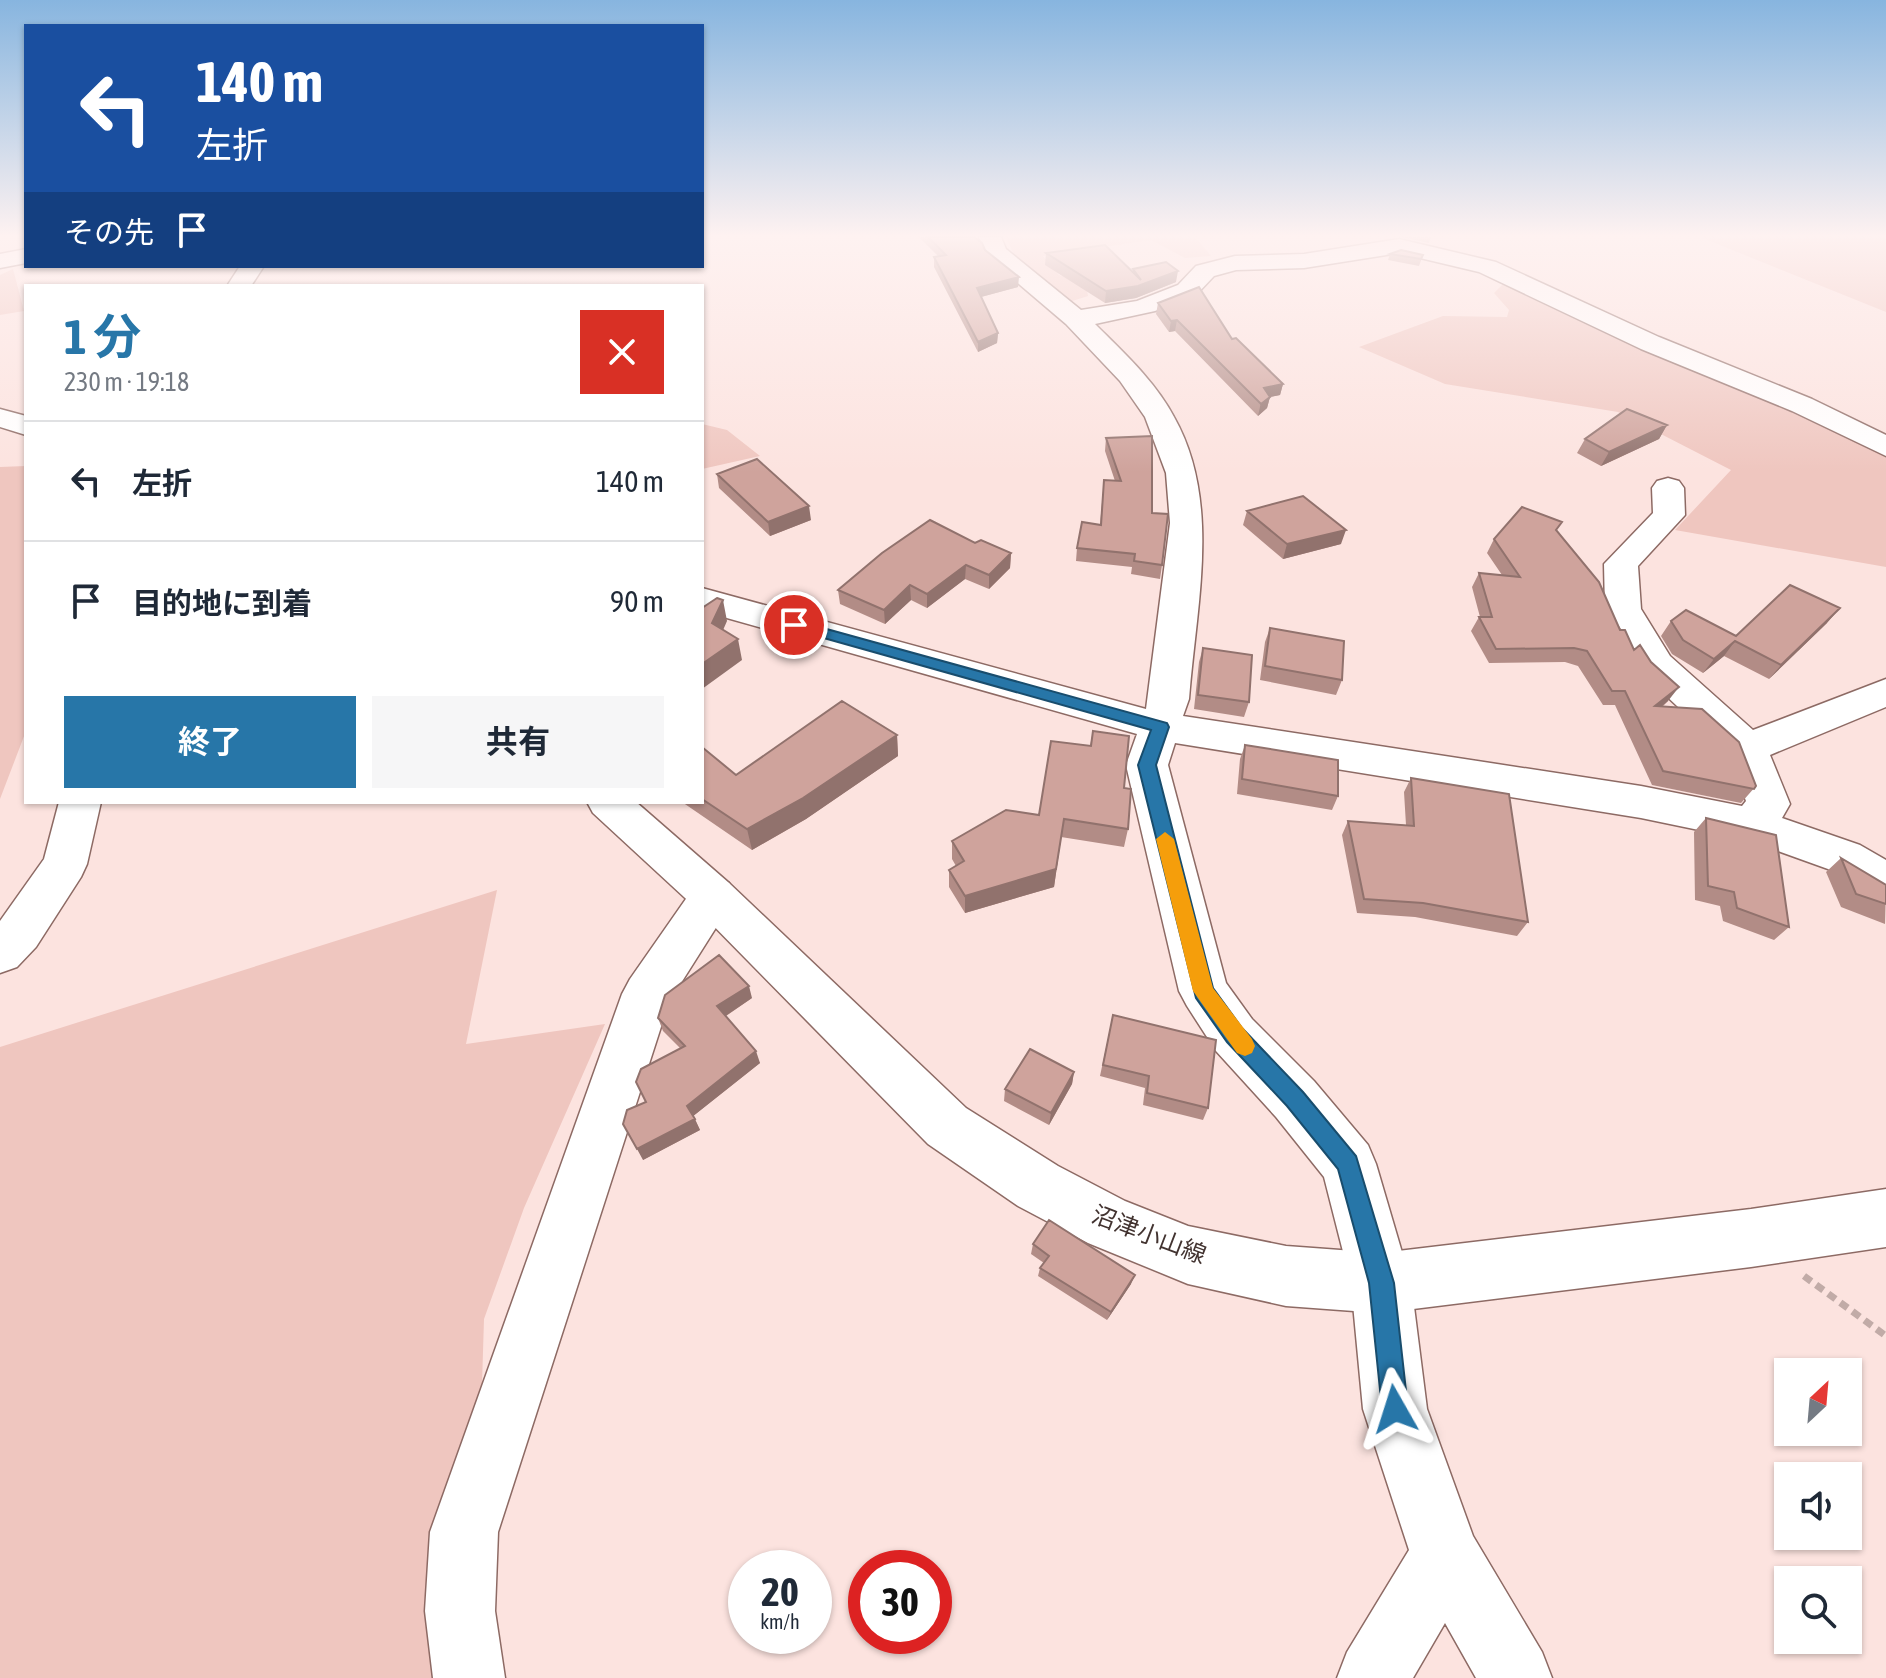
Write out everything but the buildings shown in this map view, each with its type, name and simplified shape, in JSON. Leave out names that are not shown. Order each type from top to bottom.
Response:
[{"type":"street","points":[[1072,315],[1130,375],[1160,417],[1182,473],[1187,523],[1169,699],[1147,765],[1204,991],[1234,1035],[1295,1099],[1348,1164],[1381,1283],[1395,1409],[1445,1555],[1516,1678]]},
{"type":"street","points":[[1075,318],[1101,315]]},
{"type":"street","points":[[1591,315],[1802,405],[1886,447]]},
{"type":"street","points":[[0,418],[24,425]]},
{"type":"street","points":[[1668,488],[1669,515],[1621,564],[1623,609],[1656,665],[1747,748],[1769,804],[1751,824]]},
{"type":"street","points":[[704,600],[1161,727],[1641,802],[1751,824],[1844,857],[1886,883]]},
{"type":"street","points":[[1747,748],[1886,692]]},
{"type":"street","points":[[0,953],[19,933],[65,864],[80,804]]},
{"type":"street","name":"沼津小山線","points":[[610,804],[713,896],[947,1126],[1038,1186],[1108,1223],[1188,1255],[1286,1276],[1381,1283],[1751,1238],[1886,1218]]},
{"type":"street","points":[[469,1678],[460,1611],[464,1532],[647,994],[713,896]]},
{"type":"street","points":[[1373,1678],[1445,1555]]},
{"type":"path","points":[[1751,1238],[1886,1336]]},
{"type":"shaded area","points":[[1580,315],[1886,452],[1886,567],[1675,530],[1731,470],[1618,412],[1445,384],[1359,347],[1443,316]]},
{"type":"shaded area","points":[[704,424],[727,430],[760,456],[704,469]]},
{"type":"shaded area","points":[[24,466],[24,736],[0,799],[0,467]]},
{"type":"shaded area","points":[[497,890],[466,1044],[605,1024],[524,1208],[484,1319],[473,1678],[0,1678],[0,1047]]},
{"type":"slow traffic","points":[[1165,839],[1204,991],[1245,1046]]},
{"type":"route","points":[[794,625],[1161,727],[1147,765],[1204,991],[1234,1035],[1295,1099],[1348,1164],[1381,1283],[1395,1409]]}]
